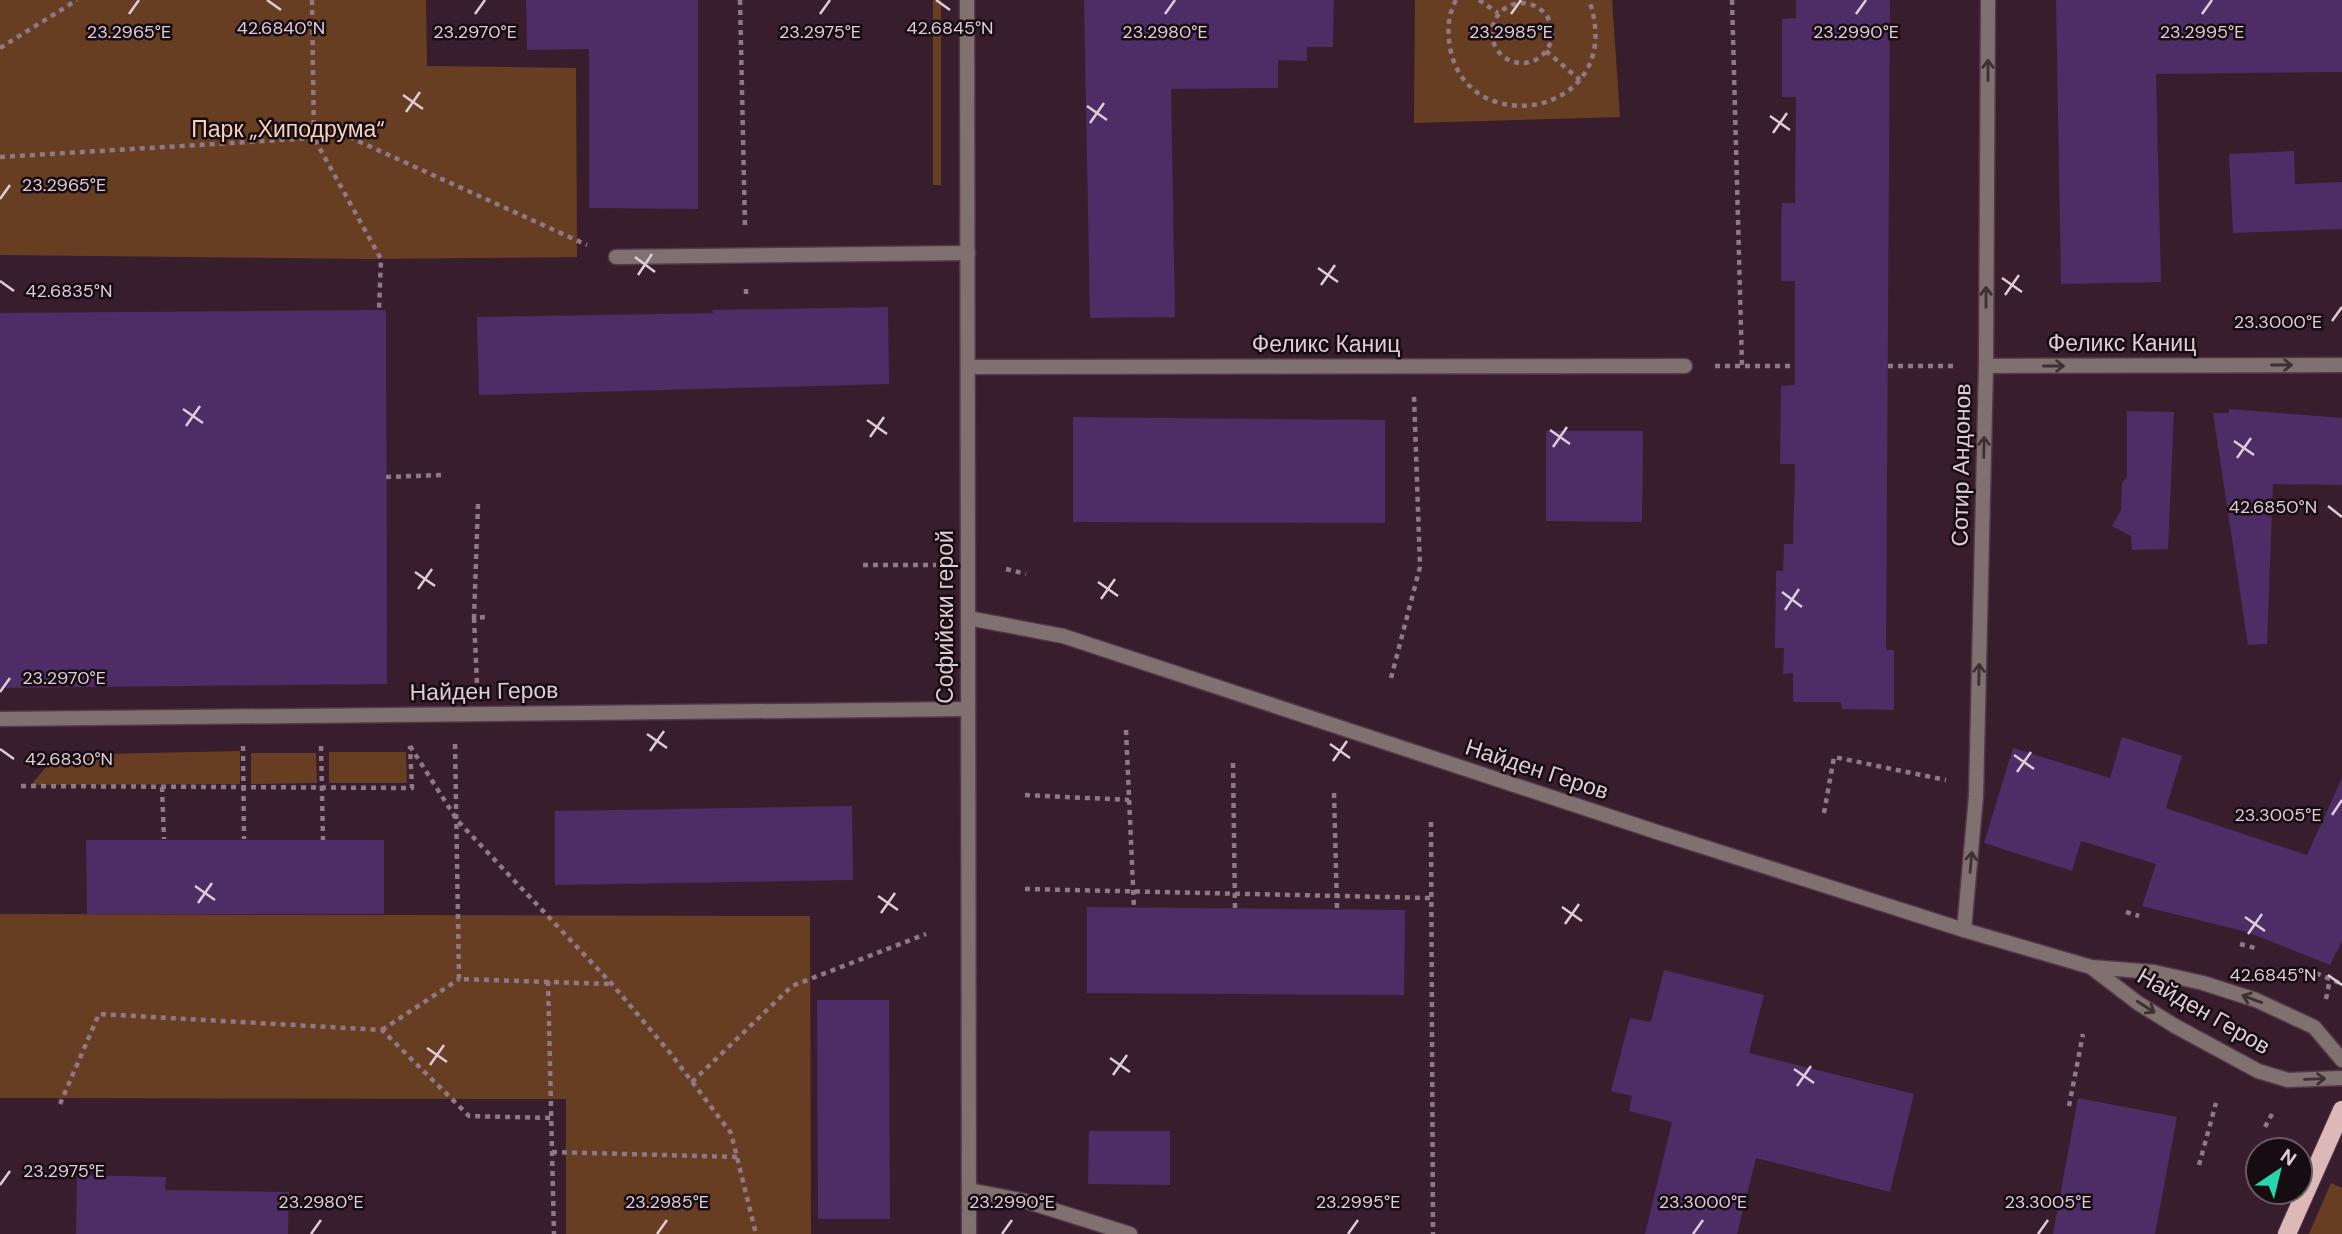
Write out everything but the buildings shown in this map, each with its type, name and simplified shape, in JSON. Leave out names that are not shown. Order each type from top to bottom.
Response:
[{"type":"main road","points":[[2287,1234],[2342,1110]]},
{"type":"street","name":"Софийски герой","points":[[967,0],[969,1234]]},
{"type":"street","name":"Сотир Андонов","points":[[1965,930],[1976,796],[1986,366],[1988,0]]},
{"type":"street","points":[[615,257],[968,253]]},
{"type":"street","name":"Феликс Каниц","points":[[1986,366],[2342,365]]},
{"type":"street","name":"Феликс Каниц","points":[[968,367],[1685,366]]},
{"type":"street","name":"Найден Геров","points":[[968,618],[1063,636],[1965,930],[2091,967],[2154,972],[2203,983],[2256,1000],[2314,1027],[2342,1060]]},
{"type":"street","name":"Найден Геров","points":[[0,719],[968,709]]},
{"type":"street","name":"Найден Геров","points":[[2091,967],[2138,1003],[2258,1071],[2288,1080],[2342,1078]]},
{"type":"street","points":[[969,1190],[1025,1201],[1130,1234]]},
{"type":"path","points":[[0,48],[77,0]]},
{"type":"path","points":[[313,0],[314,138],[381,258],[379,310]]},
{"type":"path","points":[[740,0],[746,256]]},
{"type":"path","points":[[1456,0],[1451,10],[1448,36],[1453,61],[1467,83],[1488,98],[1511,106],[1537,106],[1561,96],[1580,80],[1592,61],[1597,40],[1595,18],[1589,0]]},
{"type":"path","points":[[1479,0],[1498,13]]},
{"type":"path","points":[[1732,0],[1742,366]]},
{"type":"path","points":[[1516,2],[1536,6],[1550,21],[1553,31],[1546,51],[1539,58],[1521,64],[1503,57],[1492,41],[1493,22],[1498,13],[1516,2]]},
{"type":"path","points":[[1546,51],[1580,80]]},
{"type":"path","points":[[0,157],[347,136],[590,246]]},
{"type":"path","points":[[1391,678],[1420,568],[1413,366]]},
{"type":"path","points":[[1685,366],[1795,366]]},
{"type":"path","points":[[1888,366],[1986,366]]},
{"type":"path","points":[[386,477],[441,475]]},
{"type":"path","points":[[477,686],[474,618],[478,503]]},
{"type":"path","points":[[863,565],[941,565]]},
{"type":"path","points":[[1006,569],[1027,574]]},
{"type":"path","points":[[474,618],[485,617]]},
{"type":"path","points":[[454,714],[459,979]]},
{"type":"path","points":[[1126,730],[1134,908]]},
{"type":"path","points":[[21,786],[412,788],[410,745]]},
{"type":"path","points":[[243,746],[244,839]]},
{"type":"path","points":[[321,746],[323,840]]},
{"type":"path","points":[[1824,813],[1835,757],[1928,776]]},
{"type":"path","points":[[418,758],[457,820],[612,984],[671,1054],[731,1133],[756,1234]]},
{"type":"path","points":[[1233,763],[1235,909]]},
{"type":"path","points":[[162,787],[163,839]]},
{"type":"path","points":[[1334,793],[1337,909]]},
{"type":"path","points":[[1025,795],[1129,800]]},
{"type":"path","points":[[1431,822],[1433,1234]]},
{"type":"path","points":[[1025,889],[1430,898]]},
{"type":"path","points":[[2126,912],[2139,916]]},
{"type":"path","points":[[692,1082],[792,986],[926,934]]},
{"type":"path","points":[[2240,944],[2255,948]]},
{"type":"path","points":[[2316,973],[2342,984]]},
{"type":"path","points":[[60,1104],[99,1014],[382,1030],[459,979],[612,984]]},
{"type":"path","points":[[2326,1002],[2330,979]]},
{"type":"path","points":[[548,982],[554,1234]]},
{"type":"path","points":[[382,1030],[469,1116],[551,1118]]},
{"type":"path","points":[[2069,1106],[2083,1034]]},
{"type":"path","points":[[2199,1165],[2216,1103]]},
{"type":"path","points":[[2265,1127],[2272,1114]]},
{"type":"path","points":[[552,1152],[737,1157]]},
{"type":"green space","name":"Парк „Хиподрума“","points":[[0,0],[426,0],[427,66],[576,68],[577,257],[369,259],[0,255]]},
{"type":"green space","points":[[933,0],[941,0],[941,185],[933,185]]},
{"type":"green space","points":[[1415,0],[1612,0],[1620,117],[1414,123]]},
{"type":"green space","points":[[240,751],[240,784],[31,785],[56,755]]},
{"type":"green space","points":[[329,752],[406,752],[407,783],[329,783]]},
{"type":"green space","points":[[251,753],[316,753],[317,783],[251,784]]},
{"type":"green space","points":[[0,914],[810,916],[811,1234],[566,1234],[566,1099],[0,1098]]},
{"type":"green space","points":[[2331,1183],[2342,1188],[2342,1234],[2309,1234]]}]
